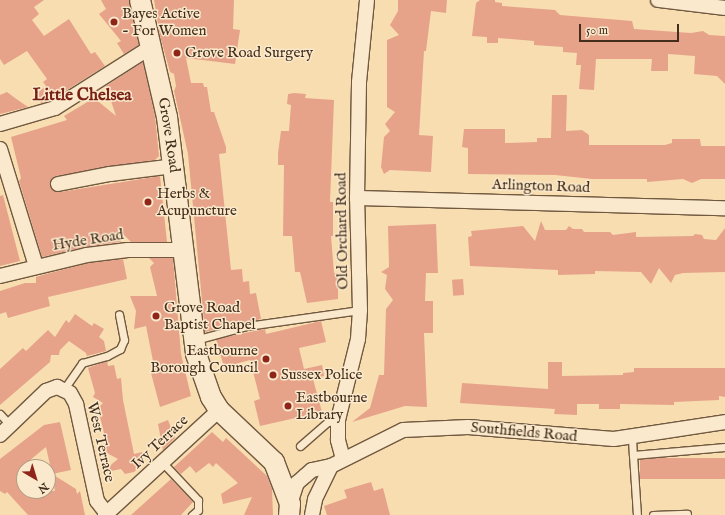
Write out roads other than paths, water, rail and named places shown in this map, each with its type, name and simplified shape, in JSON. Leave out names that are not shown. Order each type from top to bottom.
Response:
[{"type":"street","name":"Grove Road","points":[[140,0],[165,102],[174,166],[193,340],[211,397],[219,410],[274,462],[290,509]]},
{"type":"street","name":"Old Orchard Road","points":[[337,463],[338,420],[358,339],[360,310],[357,198],[359,82],[367,0]]},
{"type":"street","points":[[658,0],[725,8]]},
{"type":"street","points":[[0,124],[54,108],[151,47]]},
{"type":"street","points":[[0,149],[36,266]]},
{"type":"street","points":[[58,184],[118,172],[174,166]]},
{"type":"street","name":"Arlington Road","points":[[357,198],[725,208]]},
{"type":"street","name":"Hyde Road","points":[[0,276],[36,266],[87,255],[128,250],[183,250]]},
{"type":"street","points":[[5,430],[46,391],[58,387],[64,389]]},
{"type":"street","name":"West Terrace","points":[[64,389],[70,393],[76,404],[98,501],[106,514]]},
{"type":"street","name":"Ivy Terrace","points":[[106,514],[219,410]]},
{"type":"street","name":"Southfields Road","points":[[290,509],[297,483],[312,470],[337,463],[403,430],[468,427],[614,440],[725,422]]},
{"type":"street","points":[[312,515],[315,499],[337,463]]},
{"type":"lane","points":[[193,340],[247,326],[360,310]]},
{"type":"lane","points":[[64,389],[82,363],[107,356],[120,349],[124,340],[119,314]]},
{"type":"lane","points":[[0,414],[5,430]]},
{"type":"lane","points":[[300,446],[328,422],[338,420]]},
{"type":"lane","points":[[632,438],[637,515]]},
{"type":"lane","points":[[633,455],[725,447]]},
{"type":"lane","points":[[162,463],[198,500],[198,510],[192,515]]},
{"type":"lane","points":[[652,515],[688,514]]},
{"type":"place","name":"Bayes Active - For Women","points":[[114,22]]},
{"type":"place","name":"Grove Road Surgery","points":[[177,53]]},
{"type":"place","name":"Herbs & Acupuncture","points":[[148,202]]},
{"type":"place","name":"Grove Road Baptist Chapel","points":[[156,316]]},
{"type":"place","name":"Eastbourne Borough Council","points":[[266,359]]},
{"type":"place","name":"Sussex Police","points":[[273,375]]},
{"type":"place","name":"Eastbourne Library","points":[[288,406]]},
{"type":"district","name":"Little Chelsea","points":[[82,96]]}]
